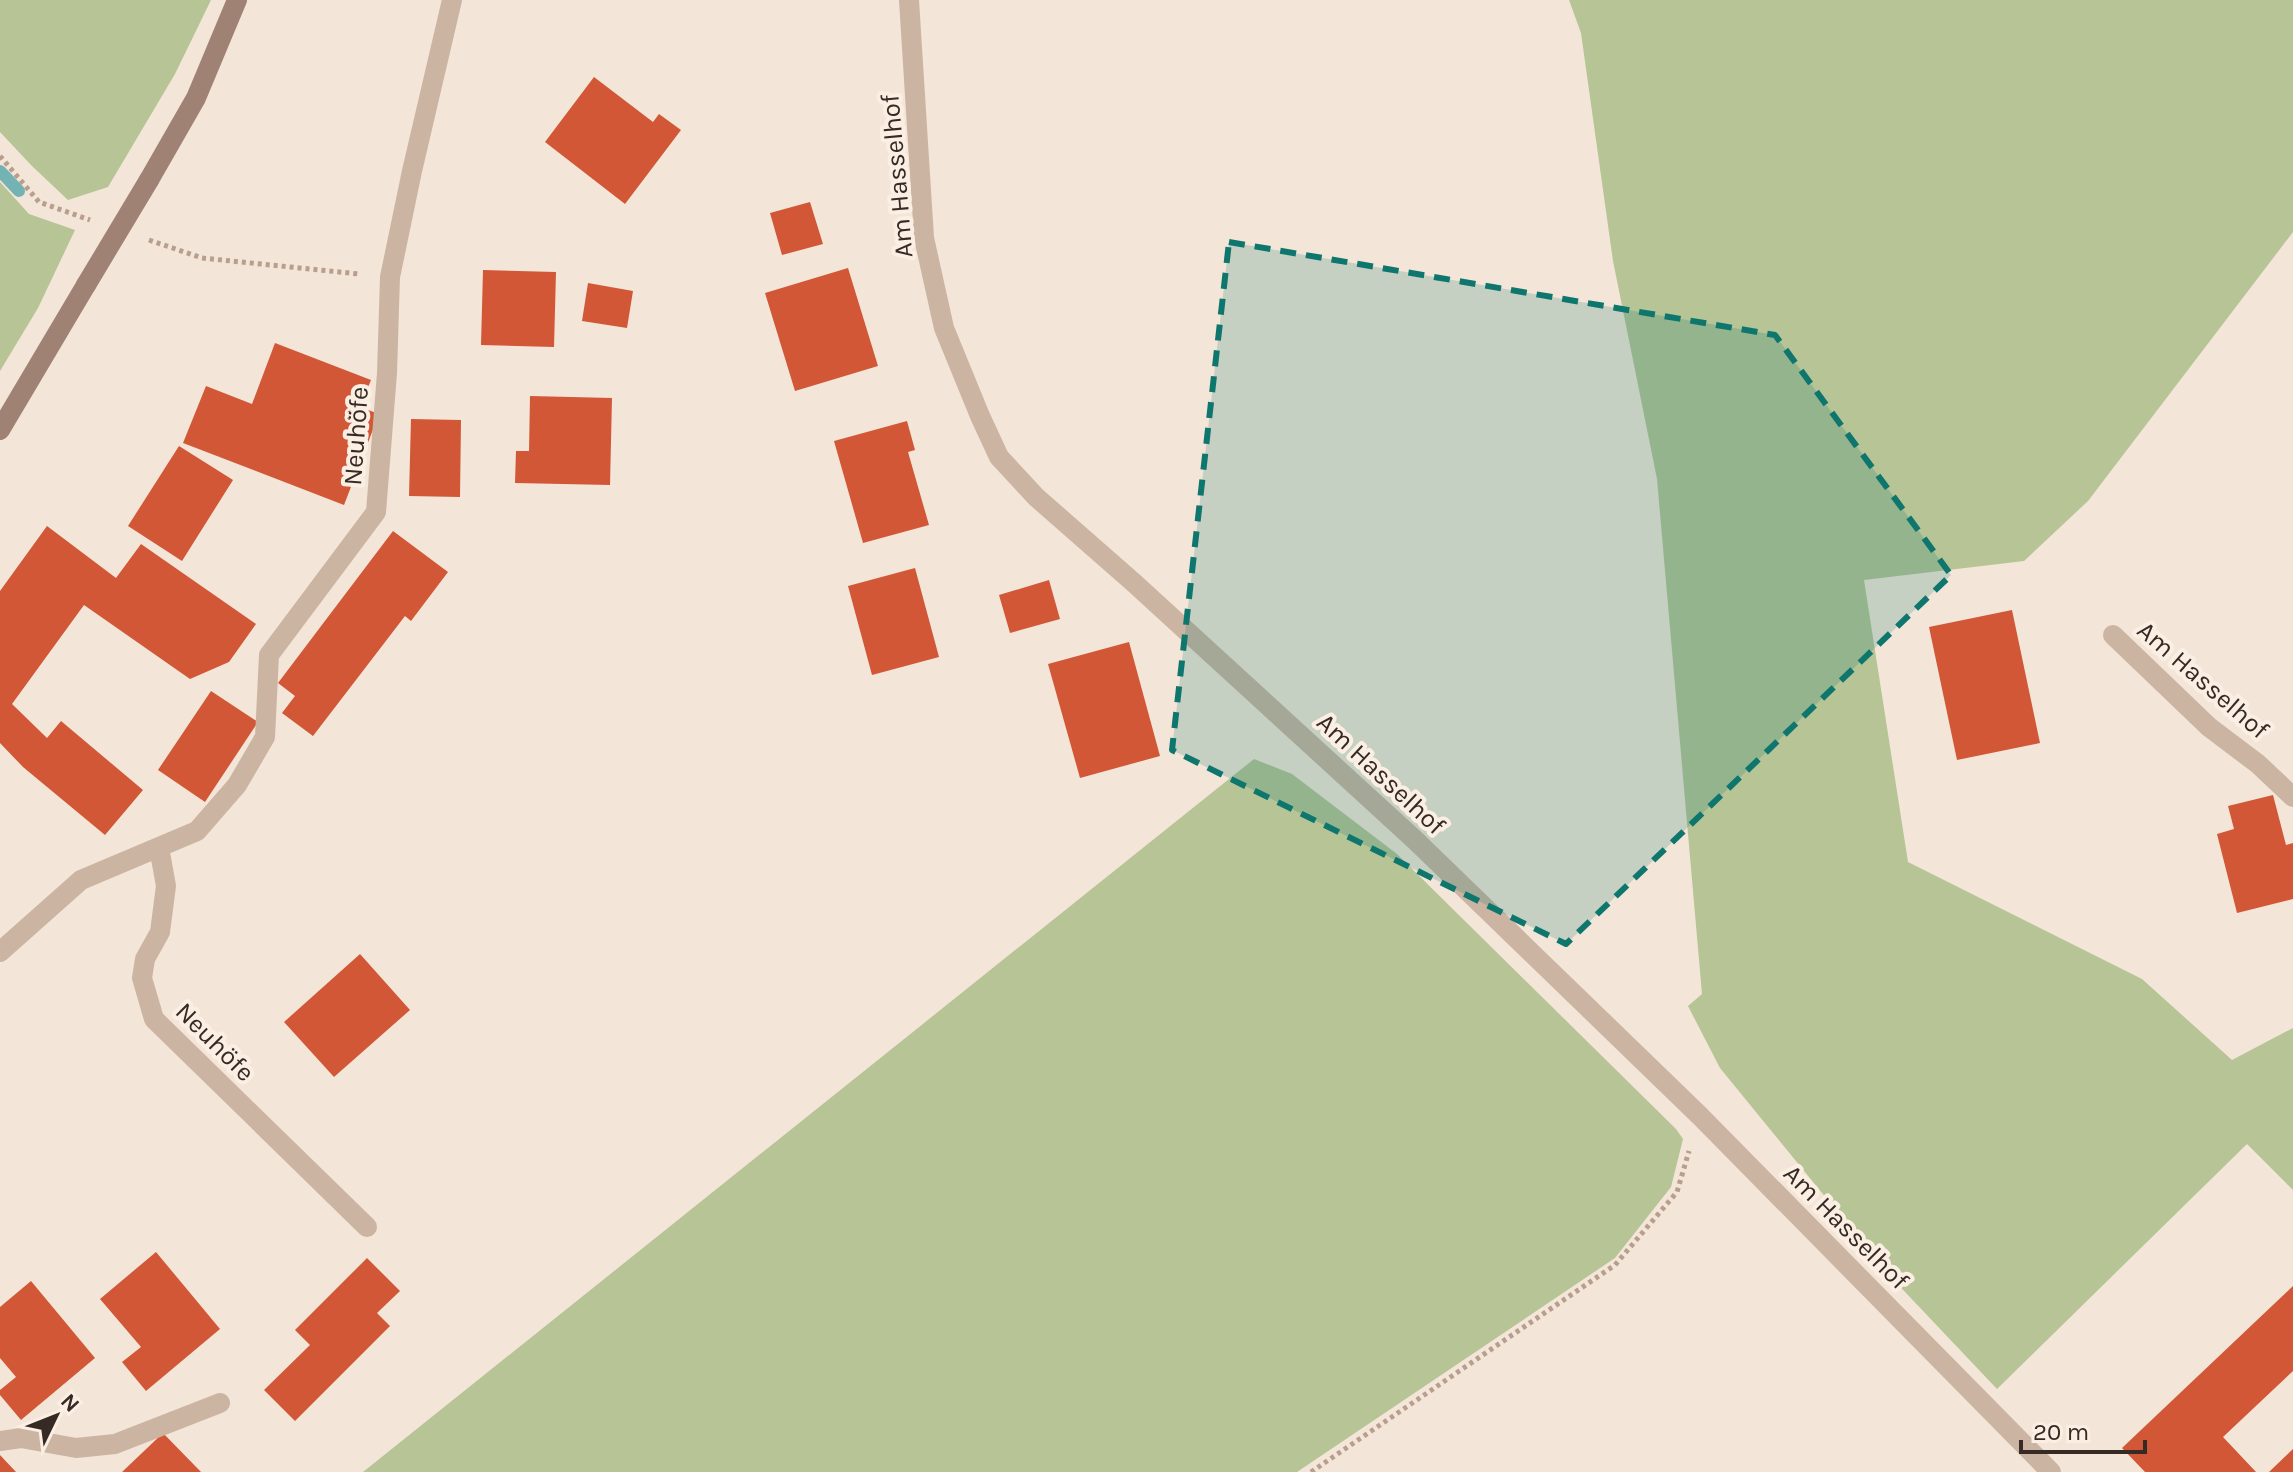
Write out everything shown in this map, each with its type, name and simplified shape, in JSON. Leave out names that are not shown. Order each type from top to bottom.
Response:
[{"type":"street","points":[[0,430],[196,98],[237,0]]},
{"type":"street","name":"Neuhöfe","points":[[0,952],[81,880],[197,831],[237,785],[265,737],[269,655],[376,512],[387,373],[390,277],[452,0]]},
{"type":"street","name":"Am Hasselhof","points":[[909,0],[924,238],[944,328],[999,457],[1036,497],[1415,840],[1700,1116],[2051,1472]]},
{"type":"street","name":"Am Hasselhof","points":[[2113,635],[2209,727],[2258,764],[2293,797]]},
{"type":"street","name":"Neuhöfe","points":[[159,847],[166,886],[160,932],[145,959],[142,978],[154,1019],[367,1227]]},
{"type":"street","points":[[0,1441],[21,1438],[76,1448],[115,1444],[220,1403]]},
{"type":"path","points":[[202,258],[390,277]]},
{"type":"path","points":[[1311,1472],[1615,1265],[1677,1192],[1700,1116]]},
{"type":"highlighted area","points":[[1229,242],[1775,335],[1951,575],[1566,944],[1172,750]]},
{"type":"green space","points":[[0,0],[211,0],[175,74],[108,187],[68,200],[0,132]]},
{"type":"green space","points":[[1569,0],[2293,0],[2293,232],[2088,501],[2024,561],[1864,580],[1908,862],[2142,979],[2232,1060],[2293,1028],[2293,1190],[2247,1144],[1997,1389],[1889,1275],[1720,1068],[1688,1006],[1702,994],[1657,479],[1613,261],[1581,33]]},
{"type":"green space","points":[[0,182],[29,214],[75,230],[38,308],[0,371]]},
{"type":"green space","points":[[1254,759],[1292,774],[1397,854],[1676,1129],[1683,1139],[1671,1187],[1615,1258],[1297,1472],[363,1472]]},
{"type":"building","points":[[594,77],[653,122],[659,114],[681,130],[625,204],[545,142]]},
{"type":"building","points":[[810,202],[823,244],[782,255],[770,213]]},
{"type":"building","points":[[848,268],[878,366],[795,391],[765,293]]},
{"type":"building","points":[[483,270],[556,272],[554,347],[481,345]]},
{"type":"building","points":[[588,283],[633,291],[627,328],[582,321]]},
{"type":"building","points":[[275,343],[371,380],[360,407],[379,414],[344,505],[183,443],[206,386],[252,404]]},
{"type":"building","points":[[530,396],[612,398],[610,485],[515,483],[516,451],[529,451]]},
{"type":"building","points":[[411,419],[461,420],[460,497],[409,496]]},
{"type":"building","points":[[907,421],[915,450],[908,452],[929,525],[863,543],[834,441]]},
{"type":"building","points":[[179,446],[233,480],[182,561],[128,526]]},
{"type":"building","points":[[47,526],[116,578],[141,544],[256,624],[229,662],[190,679],[84,605],[12,704],[47,738],[61,721],[143,790],[105,835],[23,767],[0,743],[0,591]]},
{"type":"building","points":[[393,531],[448,572],[411,621],[405,616],[313,736],[282,713],[295,696],[278,683]]},
{"type":"building","points":[[915,568],[939,657],[872,675],[848,586]]},
{"type":"building","points":[[1049,580],[1060,619],[1010,633],[999,595]]},
{"type":"building","points":[[2012,610],[2040,743],[1957,760],[1929,627]]},
{"type":"building","points":[[1129,642],[1160,756],[1080,778],[1048,664]]},
{"type":"building","points":[[211,691],[258,722],[205,802],[158,770]]},
{"type":"building","points":[[2273,795],[2286,845],[2293,843],[2293,899],[2237,913],[2217,834],[2234,829],[2228,806]]},
{"type":"building","points":[[360,954],[410,1010],[334,1077],[284,1022]]},
{"type":"building","points":[[156,1252],[220,1329],[146,1391],[122,1362],[141,1347],[100,1299]]},
{"type":"building","points":[[367,1258],[400,1291],[377,1313],[390,1326],[295,1421],[264,1390],[310,1345],[295,1330]]},
{"type":"building","points":[[31,1281],[95,1358],[21,1420],[0,1395],[0,1390],[16,1377],[0,1358],[0,1307]]},
{"type":"building","points":[[2293,1286],[2293,1371],[2223,1437],[2256,1472],[2145,1472],[2122,1448]]},
{"type":"building","points":[[163,1433],[201,1472],[122,1472]]},
{"type":"building","points":[[2293,1449],[2293,1472],[2269,1472]]},
{"type":"building","points":[[0,1455],[16,1472],[0,1472]]},
{"type":"waterway","points":[[0,171],[19,191]]}]
